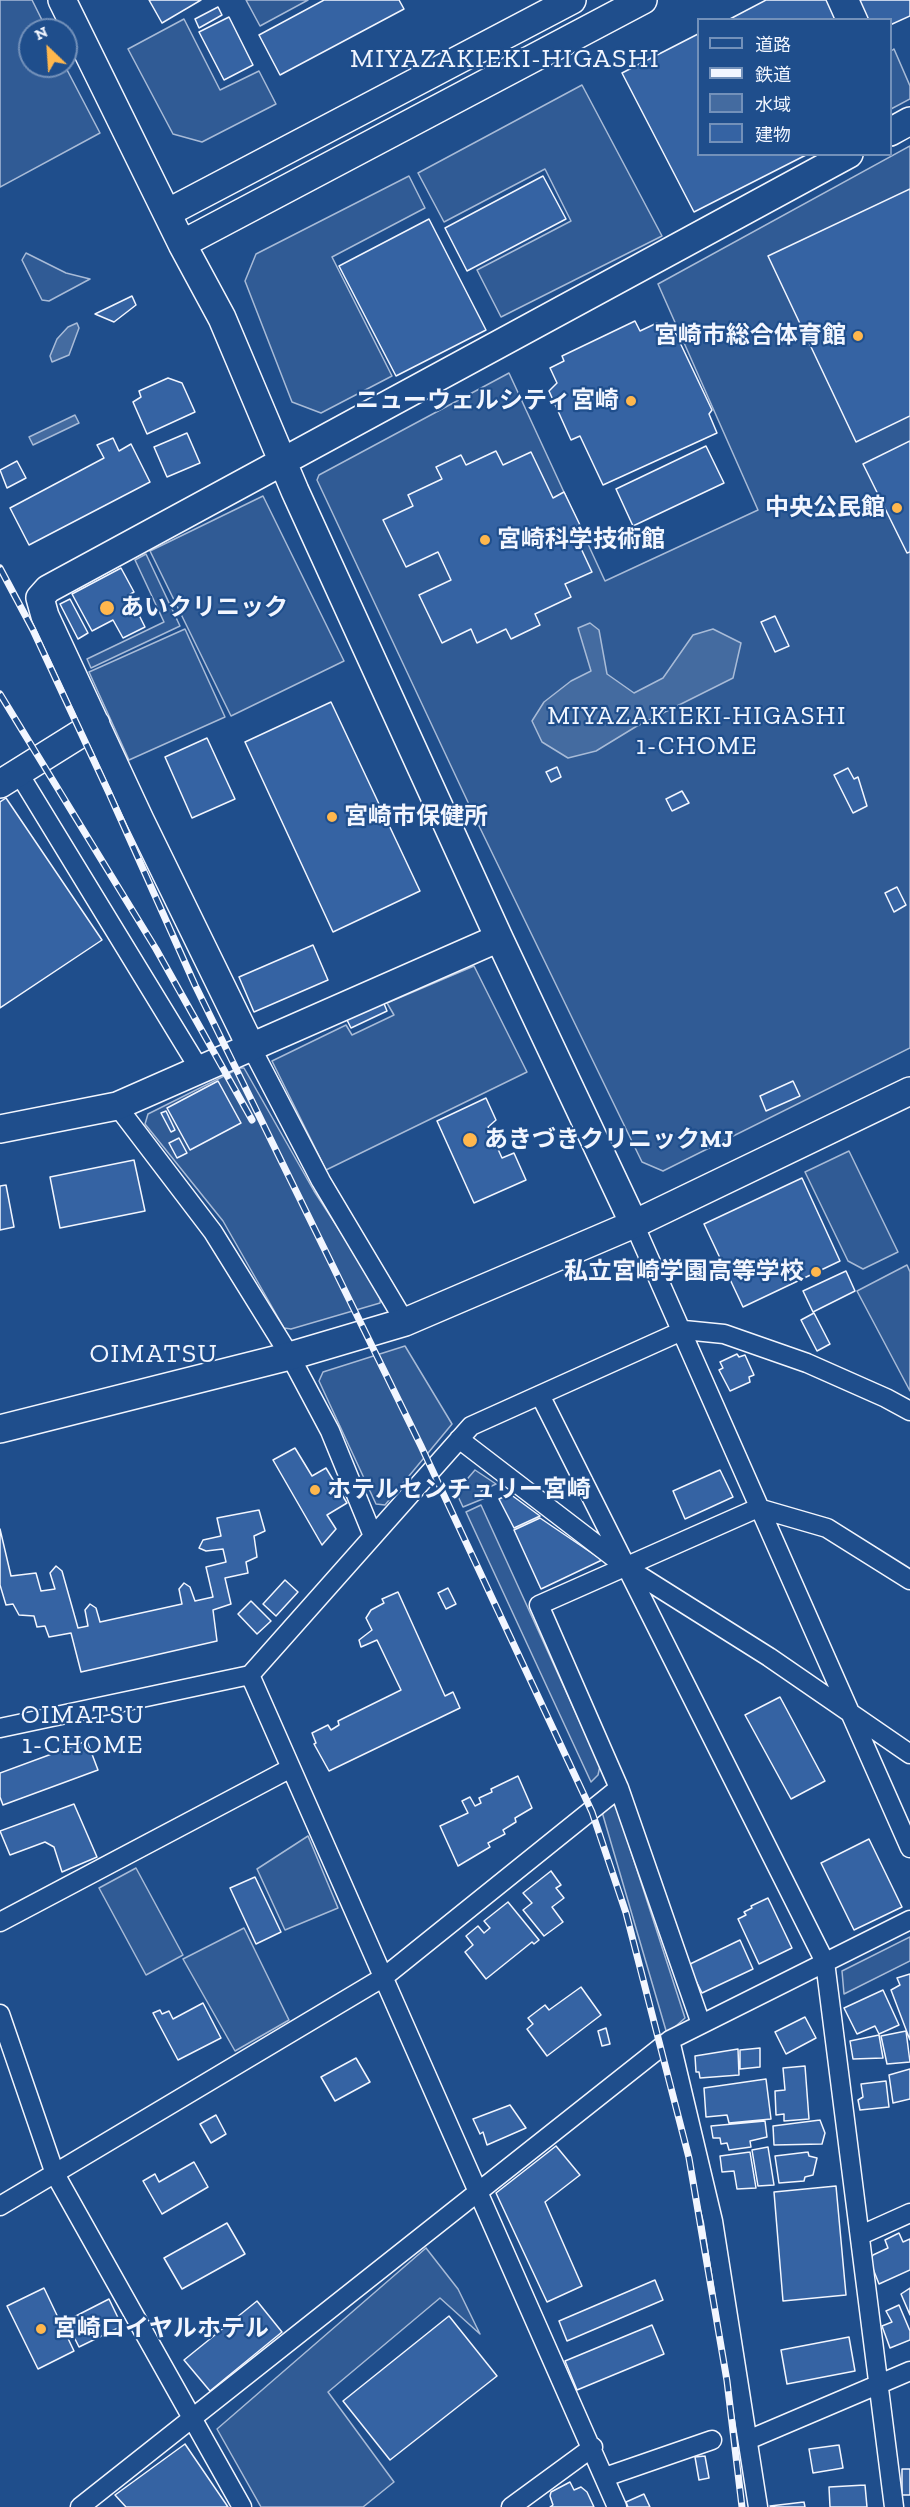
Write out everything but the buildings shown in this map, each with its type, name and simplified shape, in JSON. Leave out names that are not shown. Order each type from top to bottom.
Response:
[{"type":"street","points":[[62,0],[182,244],[222,318],[282,464],[499,938],[684,1330],[758,1508],[910,1848]]},
{"type":"street","points":[[167,213],[572,0]]},
{"type":"street","points":[[182,244],[643,0]]},
{"type":"street","points":[[892,131],[910,121]]},
{"type":"street","points":[[405,1323],[321,1181],[214,976],[45,616],[40,598],[48,589],[282,464],[845,156]]},
{"type":"street","points":[[96,724],[9,778],[200,1070]]},
{"type":"street","points":[[0,1129],[117,1106],[499,938]]},
{"type":"street","points":[[0,1429],[290,1356],[405,1323],[634,1224],[910,1091]]},
{"type":"street","points":[[117,1106],[213,1232],[290,1356],[330,1431],[373,1536]]},
{"type":"street","points":[[0,1728],[250,1675],[471,1426],[684,1330],[724,1334],[807,1363],[910,1411]]},
{"type":"street","points":[[540,1395],[825,1962],[894,2507]]},
{"type":"street","points":[[459,1439],[626,1567],[769,1657],[910,1754]]},
{"type":"street","points":[[701,2025],[619,1788],[539,1605],[758,1508],[826,1528],[910,1580]]},
{"type":"street","points":[[250,1675],[593,2447],[617,2507]]},
{"type":"street","points":[[0,1922],[291,1768]]},
{"type":"street","points":[[0,2206],[384,1977],[619,1788]]},
{"type":"street","points":[[80,2507],[670,2040],[910,1920]]},
{"type":"street","points":[[0,2014],[55,2174],[242,2507]]},
{"type":"street","points":[[670,2040],[713,2222],[758,2507]]},
{"type":"street","points":[[861,2235],[910,2213]]},
{"type":"street","points":[[748,2440],[910,2371]]},
{"type":"street","points":[[605,2477],[712,2440]]},
{"type":"street","points":[[511,2507],[593,2447]]},
{"type":"shaded area","points":[[0,0],[32,0],[41,18],[18,18],[18,78],[71,78],[100,133],[0,187]]},
{"type":"shaded area","points":[[246,0],[308,0],[260,26]]},
{"type":"shaded area","points":[[184,19],[220,90],[259,71],[276,104],[202,142],[173,134],[128,49]]},
{"type":"shaded area","points":[[894,49],[910,86],[910,99],[892,108],[892,50]]},
{"type":"shaded area","points":[[582,85],[662,236],[501,317],[477,270],[571,221],[545,169],[444,222],[418,173]]},
{"type":"shaded area","points":[[910,146],[910,1048],[663,1171],[642,1162],[481,830],[317,480],[319,475],[509,373],[605,581],[758,510],[658,284]]},
{"type":"shaded area","points":[[409,176],[425,208],[332,257],[392,376],[321,413],[292,402],[245,281],[256,254]]},
{"type":"shaded area","points":[[26,253],[66,273],[90,279],[49,301],[42,300],[22,260]]},
{"type":"shaded area","points":[[263,496],[344,661],[231,716],[150,551]]},
{"type":"shaded area","points":[[146,554],[180,626],[91,668],[87,659],[164,622],[135,560]]},
{"type":"shaded area","points":[[185,629],[225,717],[129,760],[89,672]]},
{"type":"shaded area","points":[[474,966],[527,1072],[326,1170],[272,1061],[346,1025],[352,1035],[394,1015],[387,1003]]},
{"type":"shaded area","points":[[244,1068],[314,1191],[381,1294],[380,1303],[291,1329],[284,1328],[223,1221],[145,1124],[148,1114]]},
{"type":"shaded area","points":[[849,1151],[898,1252],[863,1269],[848,1261],[805,1172]]},
{"type":"shaded area","points":[[907,1265],[910,1272],[910,1391],[857,1291]]},
{"type":"shaded area","points":[[405,1346],[452,1424],[385,1505],[376,1504],[319,1381],[323,1372]]},
{"type":"shaded area","points":[[475,1470],[496,1484],[481,1491],[485,1498],[463,1507],[456,1492]]},
{"type":"shaded area","points":[[481,1505],[600,1766],[598,1775],[591,1782],[466,1512]]},
{"type":"shaded area","points":[[615,1802],[685,2018],[667,2034],[602,1812]]},
{"type":"shaded area","points":[[308,1836],[338,1908],[285,1930],[257,1869]]},
{"type":"shaded area","points":[[136,1868],[183,1955],[146,1975],[99,1888]]},
{"type":"shaded area","points":[[244,1928],[289,2020],[235,2051],[183,1959]]},
{"type":"shaded area","points":[[910,1937],[910,1961],[844,1994],[842,1971]]},
{"type":"shaded area","points":[[426,2248],[458,2289],[480,2334],[440,2298],[328,2392],[394,2482],[363,2507],[261,2507],[217,2429]]},
{"type":"water","points":[[77,323],[79,328],[69,355],[52,362],[50,356],[57,339],[68,327]]},
{"type":"water","points":[[75,415],[79,423],[33,445],[29,437]]},
{"type":"water","points":[[590,623],[599,630],[607,674],[634,693],[663,678],[693,635],[713,629],[741,643],[733,678],[637,726],[596,751],[568,758],[542,742],[532,721],[544,702],[571,681],[591,671],[578,628]]},
{"type":"railway","points":[[0,568],[33,630],[195,985],[421,1446],[592,1812],[626,1913],[689,2158],[727,2381],[742,2507]]},
{"type":"railway","points":[[0,694],[156,949],[252,1120]]},
{"type":"place","name":"宮崎市総合体育館","points":[[858,336]]},
{"type":"place","name":"ニューウェルシティ宮崎","points":[[631,401]]},
{"type":"place","name":"中央公民館","points":[[897,508]]},
{"type":"place","name":"宮崎科学技術館","points":[[485,540]]},
{"type":"place","name":"あいクリニック","points":[[107,608]]},
{"type":"place","name":"宮崎市保健所","points":[[332,817]]},
{"type":"place","name":"あきづきクリニックMJ","points":[[470,1140]]},
{"type":"place","name":"私立宮崎学園高等学校","points":[[816,1272]]},
{"type":"place","name":"ホテルセンチュリー宮崎","points":[[315,1490]]},
{"type":"place","name":"宮崎ロイヤルホテル","points":[[41,2329]]},
{"type":"district","name":"MIYAZAKIEKI-HIGASHI","points":[[505,59]]},
{"type":"district","name":"MIYAZAKIEKI-HIGASHI 1-CHOME","points":[[697,732]]},
{"type":"district","name":"OIMATSU","points":[[154,1354]]},
{"type":"district","name":"OIMATSU 1-CHOME","points":[[83,1731]]}]
